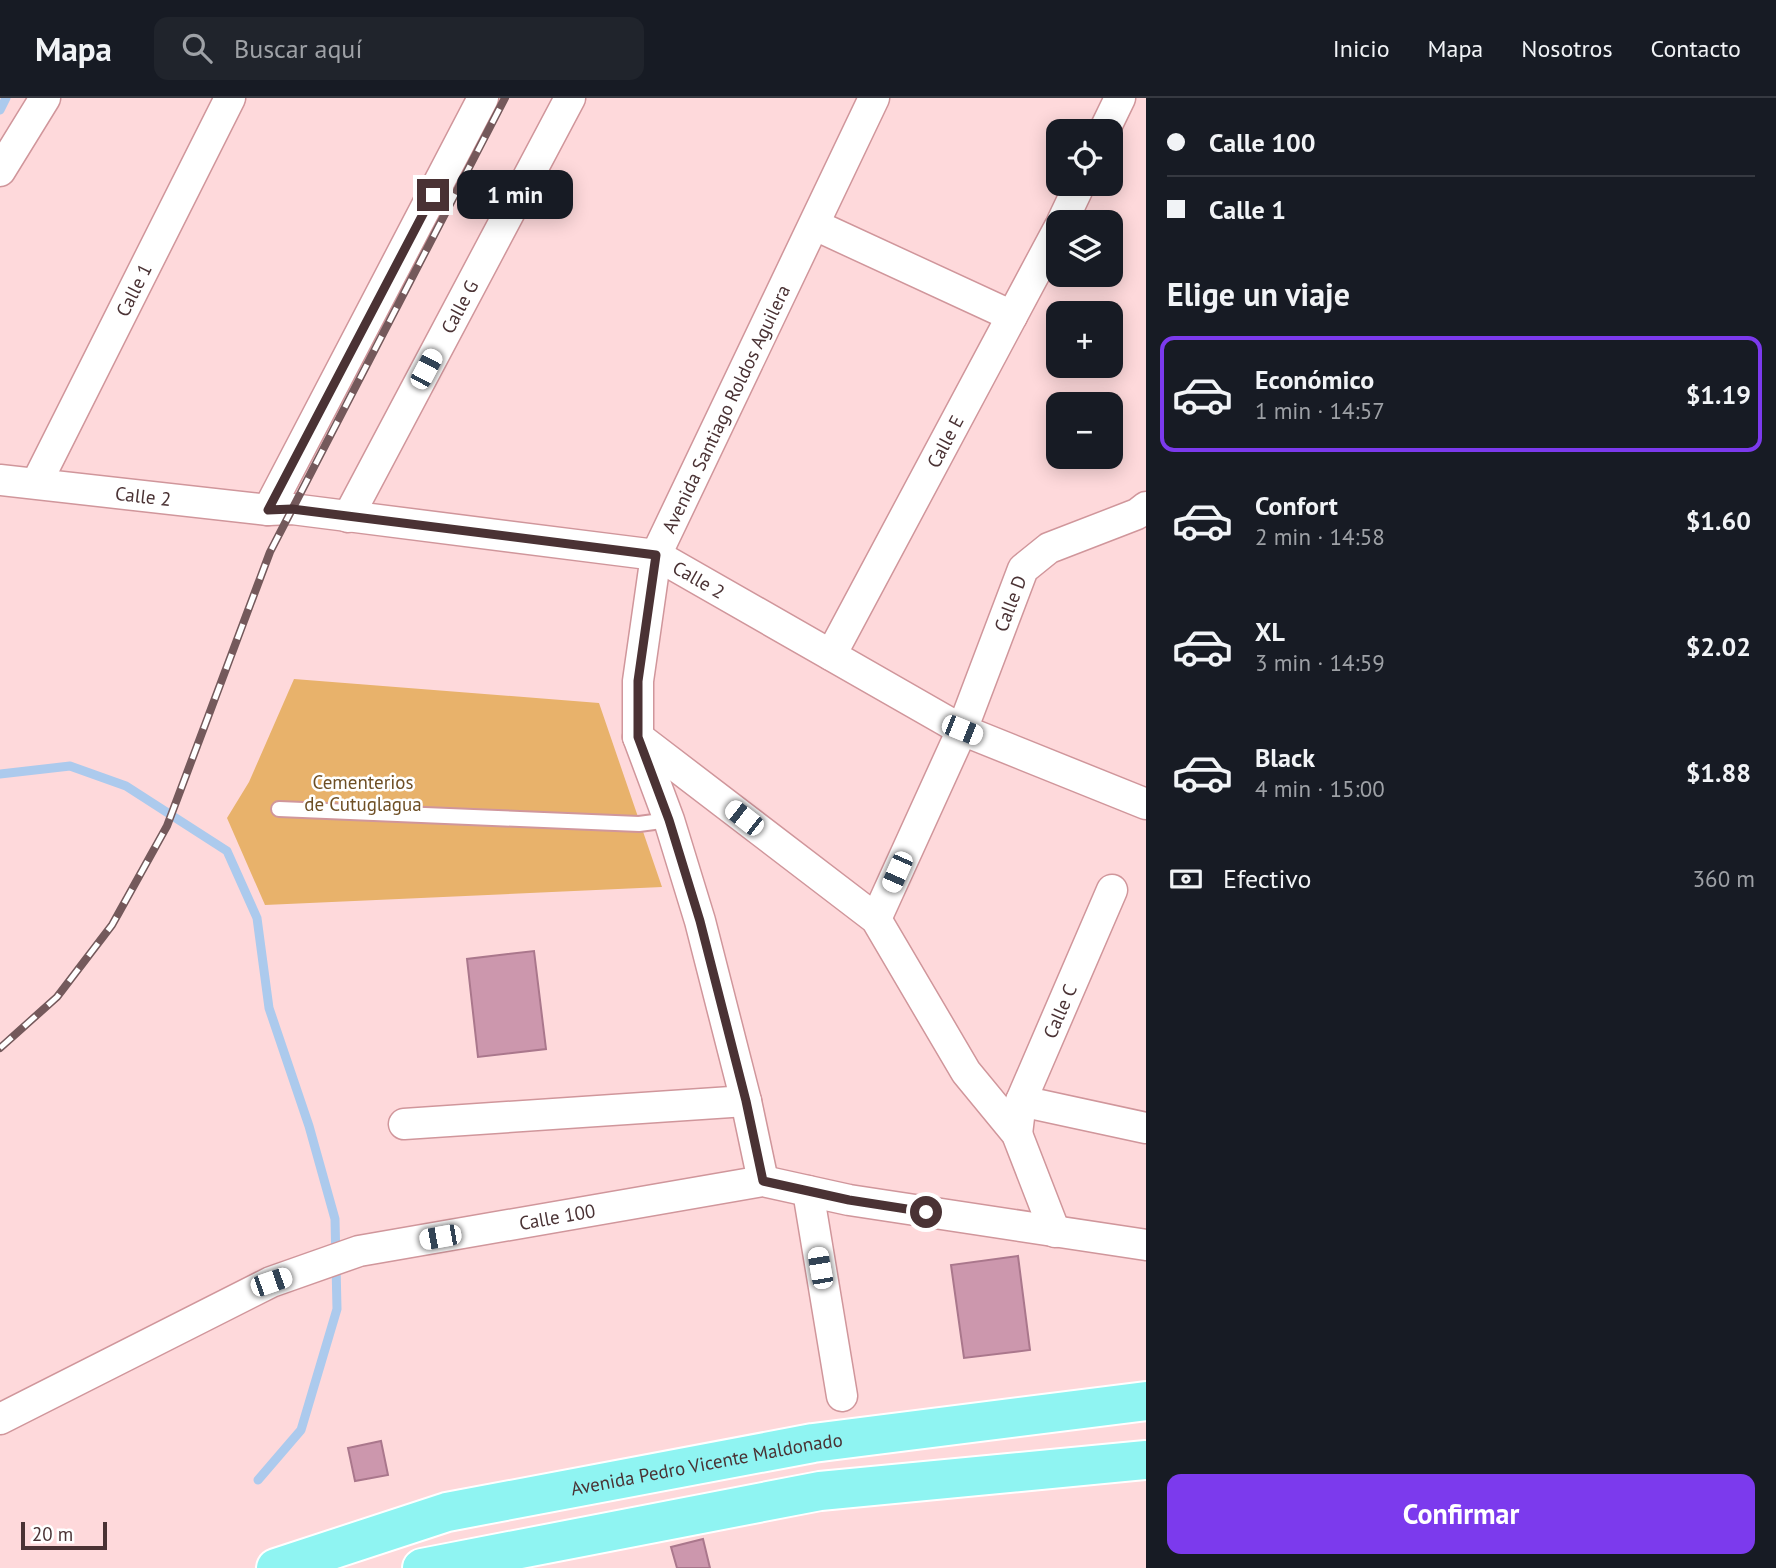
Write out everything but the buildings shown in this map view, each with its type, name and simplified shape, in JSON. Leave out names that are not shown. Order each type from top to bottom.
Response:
[{"type":"main road","name":"Avenida Pedro Vicente Maldonado","points":[[276,1568],[447,1512],[813,1443],[1146,1401]]},
{"type":"main road","points":[[422,1568],[820,1491],[1146,1460]]},
{"type":"street","points":[[0,172],[45,98]]},
{"type":"street","name":"Calle 1","points":[[37,482],[230,98]]},
{"type":"street","points":[[268,510],[483,98]]},
{"type":"street","name":"Calle G","points":[[348,517],[570,98]]},
{"type":"street","name":"Avenida Santiago Roldos Aguilera","points":[[763,1181],[746,1101],[700,921],[669,820],[638,737],[638,681],[656,555],[874,98]]},
{"type":"street","points":[[1110,119],[1120,98]]},
{"type":"street","points":[[815,225],[1012,316]]},
{"type":"street","name":"Calle E","points":[[831,655],[1046,252]]},
{"type":"street","name":"Calle 2","points":[[0,480],[37,482],[268,510],[292,509],[656,555],[962,730],[1146,804]]},
{"type":"street","name":"Calle D","points":[[876,919],[962,730],[1023,569],[1049,548],[1137,514],[1146,507]]},
{"type":"street","points":[[638,737],[876,919],[966,1072],[1017,1134],[1055,1232]]},
{"type":"street","name":"Calle C","points":[[1017,1134],[1021,1101],[1112,890]]},
{"type":"street","points":[[404,1125],[746,1101]]},
{"type":"street","points":[[1021,1101],[1146,1129]]},
{"type":"street","name":"Calle 100","points":[[0,1419],[271,1282],[359,1251],[763,1181],[849,1200],[1146,1245]]},
{"type":"street","points":[[808,1191],[842,1396]]},
{"type":"lane","points":[[279,809],[639,824],[669,820]]},
{"type":"green space","name":"Cementerios de Cutuglagua","points":[[294,679],[599,703],[662,887],[265,905],[227,818],[249,782]]},
{"type":"waterway","points":[[0,110],[6,98]]},
{"type":"waterway","points":[[0,774],[70,766],[126,786],[227,851],[257,918],[269,1008],[309,1126],[335,1219],[337,1309],[301,1430],[258,1480]]},
{"type":"railway","points":[[0,1048],[57,997],[112,925],[167,826],[270,552],[505,98]]},
{"type":"route","points":[[433,195],[268,510],[292,509],[656,555],[638,681],[638,737],[669,820],[700,921],[746,1101],[763,1181],[849,1200],[926,1212]]}]
